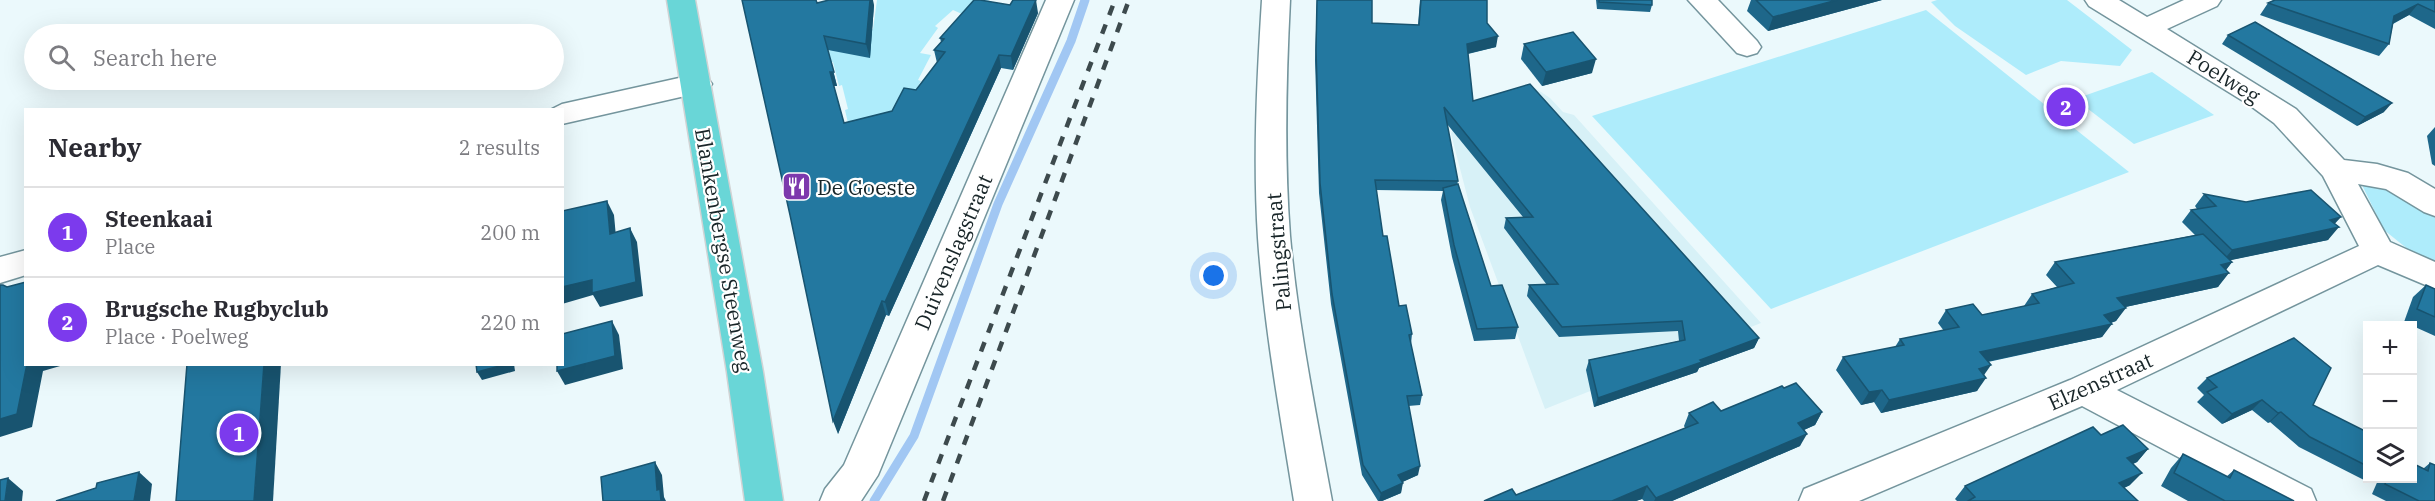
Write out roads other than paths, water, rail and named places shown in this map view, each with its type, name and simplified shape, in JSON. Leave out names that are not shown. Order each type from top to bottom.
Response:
[{"type":"main road","name":"Blankenbergse Steenweg","points":[[681,0],[745,372],[764,501]]},
{"type":"street","name":"Duivenslagstraat","points":[[839,501],[858,475],[1060,0]]},
{"type":"street","name":"Palingstraat","points":[[1276,0],[1271,76],[1272,201],[1287,347],[1313,501]]},
{"type":"street","points":[[1702,0],[1748,47]]},
{"type":"street","name":"Poelweg","points":[[2099,0],[2258,97],[2285,116],[2335,170],[2378,251]]},
{"type":"street","points":[[2146,28],[2207,0]]},
{"type":"street","points":[[564,114],[697,84]]},
{"type":"street","points":[[2335,170],[2377,175],[2397,181],[2435,204]]},
{"type":"street","points":[[2378,251],[2435,276]]},
{"type":"street","name":"Elzenstraat","points":[[1818,501],[2084,390],[2378,251]]},
{"type":"street","points":[[0,270],[24,263]]},
{"type":"street","points":[[2084,390],[2297,501]]},
{"type":"waterway","points":[[874,501],[914,436],[998,204],[1071,41],[1085,0]]},
{"type":"railway","points":[[924,501],[1115,0]]},
{"type":"railway","points":[[943,501],[1129,0]]},
{"type":"place","name":"Brugsche Rugbyclub","points":[[2066,107]]},
{"type":"place","name":"De Goeste","points":[[796,187]]},
{"type":"place","name":"Steenkaai","points":[[239,433]]}]
